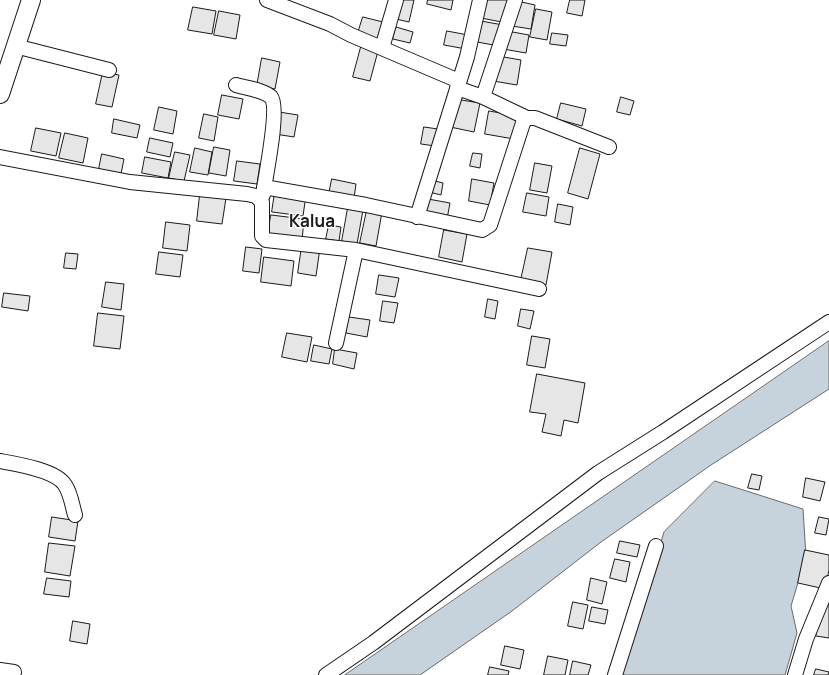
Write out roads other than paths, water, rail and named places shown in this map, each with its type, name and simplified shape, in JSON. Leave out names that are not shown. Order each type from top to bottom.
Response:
[{"type":"street","points":[[0,94],[4,63],[15,46],[31,0]]},
{"type":"street","points":[[267,0],[330,24],[527,118],[536,118],[609,147]]},
{"type":"street","points":[[382,48],[396,0]]},
{"type":"street","points":[[417,217],[458,84],[480,0]]},
{"type":"street","points":[[483,97],[516,0]]},
{"type":"street","points":[[15,46],[109,70]]},
{"type":"street","points":[[236,84],[270,96],[274,102],[274,116],[262,202],[262,236],[266,240],[356,250],[539,289]]},
{"type":"street","points":[[264,186],[479,230],[488,228],[523,123],[527,118]]},
{"type":"street","points":[[0,157],[130,182],[247,194],[256,196],[262,202]]},
{"type":"street","points":[[336,343],[356,250]]},
{"type":"street","points":[[326,675],[373,643],[598,473],[663,432],[829,322]]},
{"type":"street","points":[[0,461],[41,471],[61,479],[69,493],[75,515]]},
{"type":"street","points":[[615,675],[656,546]]},
{"type":"street","points":[[795,675],[814,620],[829,583]]},
{"type":"district","name":"Kalua","points":[[312,222]]}]
